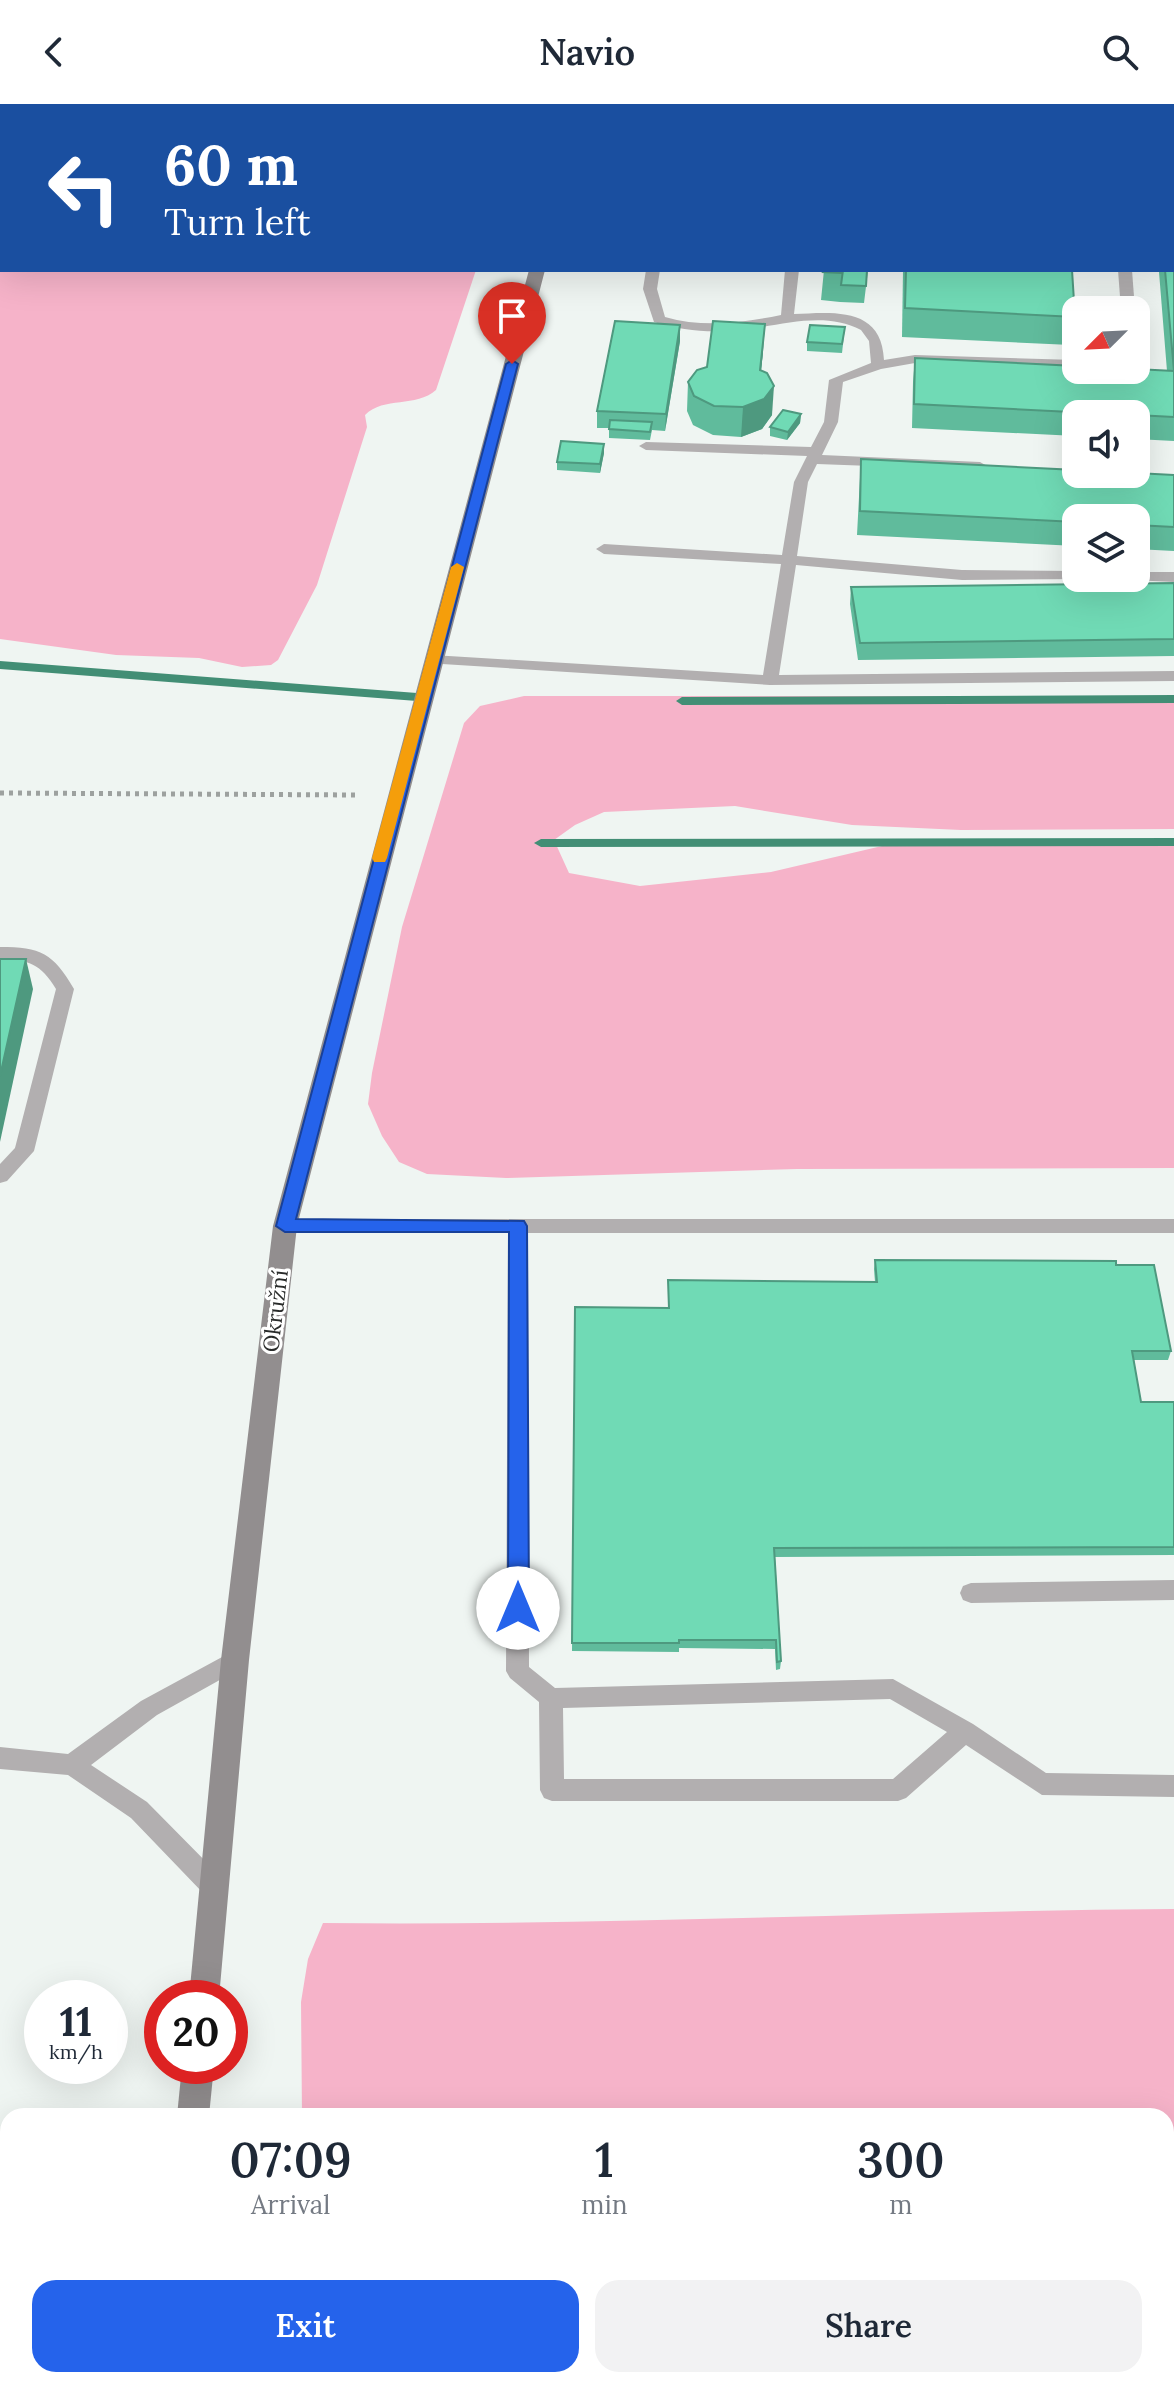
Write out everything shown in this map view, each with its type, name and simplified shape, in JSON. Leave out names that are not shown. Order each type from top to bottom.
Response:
[{"type":"main road","name":"Okružní","points":[[206,1980],[235,1660],[285,1226],[536,272]]},
{"type":"main road","points":[[194,2108],[196,2084]]},
{"type":"lane","points":[[653,272],[650,289],[659,319],[680,327],[756,325],[787,318],[845,319],[867,326],[875,336],[878,365]]},
{"type":"lane","points":[[787,318],[792,272]]},
{"type":"lane","points":[[1125,272],[1127,296]]},
{"type":"lane","points":[[770,680],[801,482],[831,422],[836,380],[878,365],[915,359],[1062,364]]},
{"type":"lane","points":[[646,446],[999,467]]},
{"type":"lane","points":[[604,549],[962,575],[1062,576]]},
{"type":"lane","points":[[1150,577],[1174,577]]},
{"type":"lane","points":[[432,660],[770,680],[1174,676]]},
{"type":"lane","points":[[0,953],[30,953],[52,965],[65,989],[24,1151],[0,1176]]},
{"type":"lane","points":[[285,1226],[1174,1226]]},
{"type":"lane","points":[[518,1226],[518,1671],[551,1698],[893,1689],[965,1731],[1042,1784],[1174,1786]]},
{"type":"lane","points":[[971,1593],[1174,1590]]},
{"type":"lane","points":[[72,1765],[149,1708],[235,1660]]},
{"type":"lane","points":[[551,1698],[552,1790],[898,1790],[965,1731]]},
{"type":"lane","points":[[0,1758],[72,1765],[139,1810],[214,1887]]},
{"type":"path","points":[[0,793],[396,796]]},
{"type":"shaded area","points":[[0,272],[475,272],[436,390],[419,399],[381,406],[365,415],[367,427],[317,585],[278,660],[271,665],[242,667],[199,658],[116,655],[0,639]]},
{"type":"shaded area","points":[[524,696],[1174,696],[1174,829],[961,830],[852,825],[735,806],[604,812],[575,825],[554,840],[569,873],[640,886],[771,872],[882,846],[1031,841],[1174,845],[1174,1168],[797,1169],[506,1178],[427,1174],[399,1162],[382,1136],[368,1104],[402,927],[464,723],[480,706]]},
{"type":"shaded area","points":[[1174,1909],[1174,2108],[302,2108],[301,2002],[308,1959],[323,1923],[536,1922]]},
{"type":"building","points":[[843,272],[867,272],[866,286],[841,285]]},
{"type":"building","points":[[906,272],[1072,272],[1074,296],[1062,296],[1062,316],[905,308]]},
{"type":"building","points":[[1165,272],[1174,272],[1174,371]]},
{"type":"building","points":[[615,321],[680,325],[666,414],[597,411]]},
{"type":"building","points":[[713,321],[765,324],[760,370],[767,373],[774,386],[764,399],[743,407],[714,406],[694,396],[688,382],[697,370],[707,367]]},
{"type":"building","points":[[810,325],[845,327],[842,344],[807,342]]},
{"type":"building","points":[[915,358],[1062,365],[1062,384],[1150,384],[1150,370],[1174,371],[1174,417],[1150,416],[1150,400],[1062,400],[1062,412],[914,404]]},
{"type":"building","points":[[783,410],[801,414],[788,432],[770,427]]},
{"type":"building","points":[[610,420],[652,422],[650,432],[609,429]]},
{"type":"building","points":[[561,441],[604,444],[600,464],[557,462]]},
{"type":"building","points":[[861,459],[1062,469],[1062,488],[1150,488],[1150,474],[1174,475],[1174,527],[1150,526],[1150,504],[1062,504],[1062,521],[860,511]]},
{"type":"building","points":[[1150,583],[1174,583],[1174,639],[860,643],[851,587],[1062,584],[1062,592],[1150,592]]},
{"type":"building","points":[[0,959],[26,959],[0,1076]]},
{"type":"building","points":[[875,1260],[1116,1261],[1116,1265],[1154,1265],[1171,1351],[1132,1351],[1141,1402],[1174,1402],[1174,1547],[774,1548],[781,1661],[777,1662],[776,1640],[572,1643],[575,1307],[669,1308],[668,1280],[877,1282]]},
{"type":"waterway","points":[[0,665],[417,697]]},
{"type":"waterway","points":[[682,701],[1174,699]]},
{"type":"waterway","points":[[541,843],[1174,842]]},
{"type":"slow traffic","points":[[379,858],[457,567]]},
{"type":"route","points":[[512,364],[285,1226],[518,1226],[518,1608]]}]
